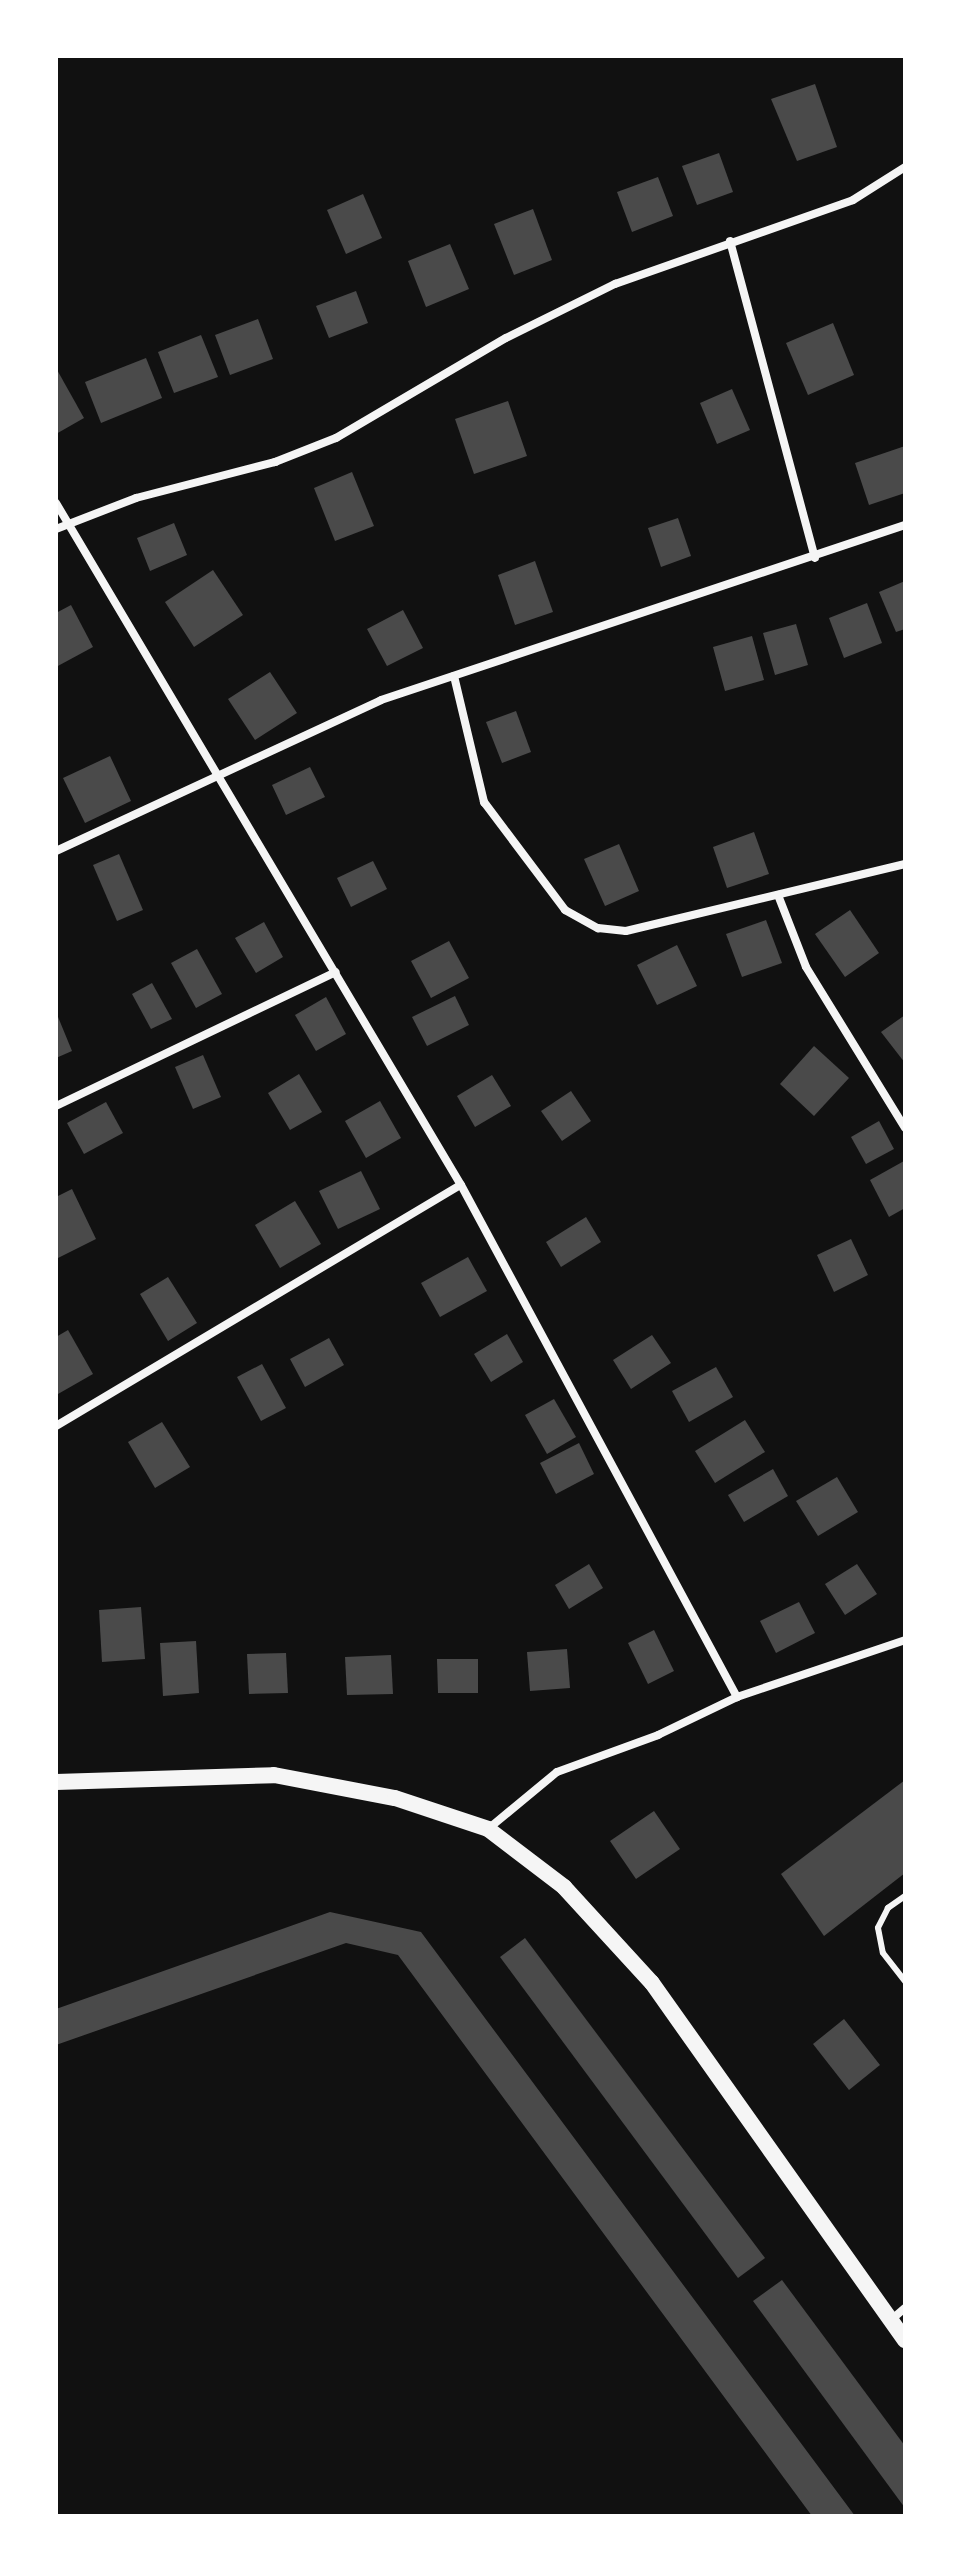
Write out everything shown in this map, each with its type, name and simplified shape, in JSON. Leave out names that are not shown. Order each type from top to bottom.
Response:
[{"type":"main road","points":[[56,1782],[274,1775],[395,1798],[488,1829],[564,1887],[652,1983],[905,2340]]},
{"type":"street","points":[[56,529],[136,498],[275,462],[336,438],[506,338],[615,284],[853,200],[905,167]]},
{"type":"street","points":[[730,241],[815,558]]},
{"type":"street","points":[[56,503],[461,1185],[737,1697]]},
{"type":"street","points":[[56,851],[381,700],[815,558],[905,525]]},
{"type":"street","points":[[454,676],[484,802],[565,910],[598,928],[626,931],[905,864]]},
{"type":"street","points":[[778,895],[806,967],[905,1128]]},
{"type":"street","points":[[56,1106],[336,972]]},
{"type":"street","points":[[56,1426],[461,1185]]},
{"type":"street","points":[[488,1829],[557,1772],[658,1735],[737,1697],[905,1640]]},
{"type":"street","points":[[891,2320],[905,2308]]},
{"type":"lane","points":[[905,1896],[888,1908],[878,1928],[883,1953],[905,1981]]},
{"type":"building","points":[[815,84],[837,147],[797,161],[771,99]]},
{"type":"building","points":[[719,153],[733,192],[697,205],[682,166]]},
{"type":"building","points":[[658,177],[673,216],[632,232],[617,192]]},
{"type":"building","points":[[363,194],[382,238],[346,254],[327,210]]},
{"type":"building","points":[[533,209],[552,260],[514,275],[494,224]]},
{"type":"building","points":[[450,244],[469,289],[426,307],[408,261]]},
{"type":"building","points":[[356,291],[368,323],[329,338],[316,306]]},
{"type":"building","points":[[258,319],[273,359],[230,375],[215,335]]},
{"type":"building","points":[[833,323],[854,375],[808,395],[786,343]]},
{"type":"building","points":[[201,335],[218,377],[174,393],[158,352]]},
{"type":"building","points":[[146,358],[162,398],[101,423],[85,382]]},
{"type":"building","points":[[56,368],[84,418],[56,434]]},
{"type":"building","points":[[732,389],[750,430],[717,444],[700,403]]},
{"type":"building","points":[[508,401],[527,456],[474,474],[455,419]]},
{"type":"building","points":[[905,446],[905,493],[869,505],[855,463]]},
{"type":"building","points":[[352,472],[374,526],[335,541],[314,488]]},
{"type":"building","points":[[678,518],[691,556],[661,567],[648,528]]},
{"type":"building","points":[[174,523],[187,555],[150,571],[137,538]]},
{"type":"building","points":[[535,561],[553,612],[515,625],[498,575]]},
{"type":"building","points":[[213,570],[243,615],[194,647],[165,602]]},
{"type":"building","points":[[905,581],[905,629],[896,632],[879,592]]},
{"type":"building","points":[[867,603],[882,643],[844,658],[829,618]]},
{"type":"building","points":[[71,605],[93,647],[56,667],[56,613]]},
{"type":"building","points":[[403,610],[423,648],[387,666],[367,629]]},
{"type":"building","points":[[796,624],[808,665],[775,675],[763,633]]},
{"type":"building","points":[[752,636],[764,680],[725,691],[713,647]]},
{"type":"building","points":[[270,672],[297,713],[255,740],[228,699]]},
{"type":"building","points":[[516,711],[531,752],[502,763],[486,722]]},
{"type":"building","points":[[110,756],[131,801],[85,823],[63,778]]},
{"type":"building","points":[[310,767],[325,797],[286,815],[272,785]]},
{"type":"building","points":[[754,832],[769,874],[727,888],[713,847]]},
{"type":"building","points":[[619,844],[639,891],[605,906],[584,859]]},
{"type":"building","points":[[119,854],[143,910],[117,921],[93,865]]},
{"type":"building","points":[[373,861],[387,889],[351,907],[337,878]]},
{"type":"building","points":[[850,910],[879,953],[845,977],[815,934]]},
{"type":"building","points":[[766,920],[782,963],[742,977],[726,934]]},
{"type":"building","points":[[264,922],[283,957],[256,973],[235,938]]},
{"type":"building","points":[[449,941],[469,978],[431,998],[411,961]]},
{"type":"building","points":[[677,945],[697,986],[657,1005],[637,965]]},
{"type":"building","points":[[197,949],[222,994],[196,1008],[171,963]]},
{"type":"building","points":[[152,983],[172,1019],[151,1029],[132,994]]},
{"type":"building","points":[[455,996],[469,1025],[427,1046],[412,1017]]},
{"type":"building","points":[[326,997],[346,1034],[316,1051],[295,1015]]},
{"type":"building","points":[[56,1012],[72,1051],[56,1058]]},
{"type":"building","points":[[905,1015],[905,1063],[881,1032]]},
{"type":"building","points":[[814,1046],[849,1078],[814,1116],[780,1084]]},
{"type":"building","points":[[203,1055],[221,1097],[193,1109],[175,1067]]},
{"type":"building","points":[[299,1074],[322,1112],[290,1130],[268,1093]]},
{"type":"building","points":[[492,1075],[511,1106],[475,1127],[457,1096]]},
{"type":"building","points":[[571,1091],[591,1121],[562,1141],[541,1111]]},
{"type":"building","points":[[380,1101],[401,1138],[366,1158],[345,1121]]},
{"type":"building","points":[[106,1102],[123,1133],[84,1154],[67,1123]]},
{"type":"building","points":[[879,1121],[894,1149],[866,1164],[851,1137]]},
{"type":"building","points":[[904,1161],[905,1208],[889,1217],[870,1180]]},
{"type":"building","points":[[361,1171],[380,1209],[338,1229],[319,1191]]},
{"type":"building","points":[[72,1189],[96,1239],[56,1259],[56,1197]]},
{"type":"building","points":[[295,1201],[321,1244],[280,1268],[255,1225]]},
{"type":"building","points":[[586,1217],[601,1242],[561,1267],[546,1242]]},
{"type":"building","points":[[851,1239],[868,1275],[834,1292],[817,1255]]},
{"type":"building","points":[[468,1257],[487,1291],[440,1317],[421,1283]]},
{"type":"building","points":[[168,1277],[197,1323],[168,1341],[140,1294]]},
{"type":"building","points":[[68,1330],[93,1374],[58,1394],[56,1337]]},
{"type":"building","points":[[507,1334],[523,1362],[491,1382],[474,1354]]},
{"type":"building","points":[[652,1335],[671,1363],[631,1389],[613,1360]]},
{"type":"building","points":[[329,1338],[344,1365],[305,1387],[290,1359]]},
{"type":"building","points":[[262,1364],[286,1408],[261,1421],[237,1377]]},
{"type":"building","points":[[716,1367],[733,1397],[689,1422],[672,1391]]},
{"type":"building","points":[[554,1399],[576,1437],[547,1454],[525,1415]]},
{"type":"building","points":[[745,1420],[765,1452],[715,1483],[695,1451]]},
{"type":"building","points":[[162,1422],[190,1467],[155,1488],[128,1442]]},
{"type":"building","points":[[579,1443],[594,1474],[556,1494],[540,1463]]},
{"type":"building","points":[[773,1469],[788,1496],[744,1522],[728,1495]]},
{"type":"building","points":[[837,1477],[858,1512],[818,1536],[796,1501]]},
{"type":"building","points":[[589,1564],[603,1588],[569,1609],[555,1585]]},
{"type":"building","points":[[857,1564],[877,1594],[845,1615],[825,1584]]},
{"type":"building","points":[[799,1602],[815,1633],[776,1653],[760,1621]]},
{"type":"building","points":[[141,1607],[145,1659],[102,1662],[99,1610]]},
{"type":"building","points":[[654,1630],[674,1671],[648,1684],[628,1643]]},
{"type":"building","points":[[196,1641],[199,1693],[163,1696],[160,1643]]},
{"type":"building","points":[[567,1649],[570,1688],[530,1691],[527,1652]]},
{"type":"building","points":[[286,1653],[288,1693],[249,1694],[247,1654]]},
{"type":"building","points":[[391,1655],[393,1694],[347,1695],[345,1657]]},
{"type":"building","points":[[437,1659],[478,1659],[478,1693],[438,1693]]},
{"type":"building","points":[[905,1780],[905,1873],[824,1936],[781,1874]]},
{"type":"building","points":[[654,1811],[680,1849],[636,1879],[610,1841]]},
{"type":"building","points":[[330,1912],[421,1932],[855,2516],[812,2516],[398,1955],[346,1943],[56,2045],[56,2009]]},
{"type":"building","points":[[525,1938],[765,2258],[738,2278],[500,1957]]},
{"type":"building","points":[[844,2019],[880,2065],[849,2090],[813,2044]]},
{"type":"building","points":[[782,2280],[905,2446],[905,2508],[753,2301]]}]
